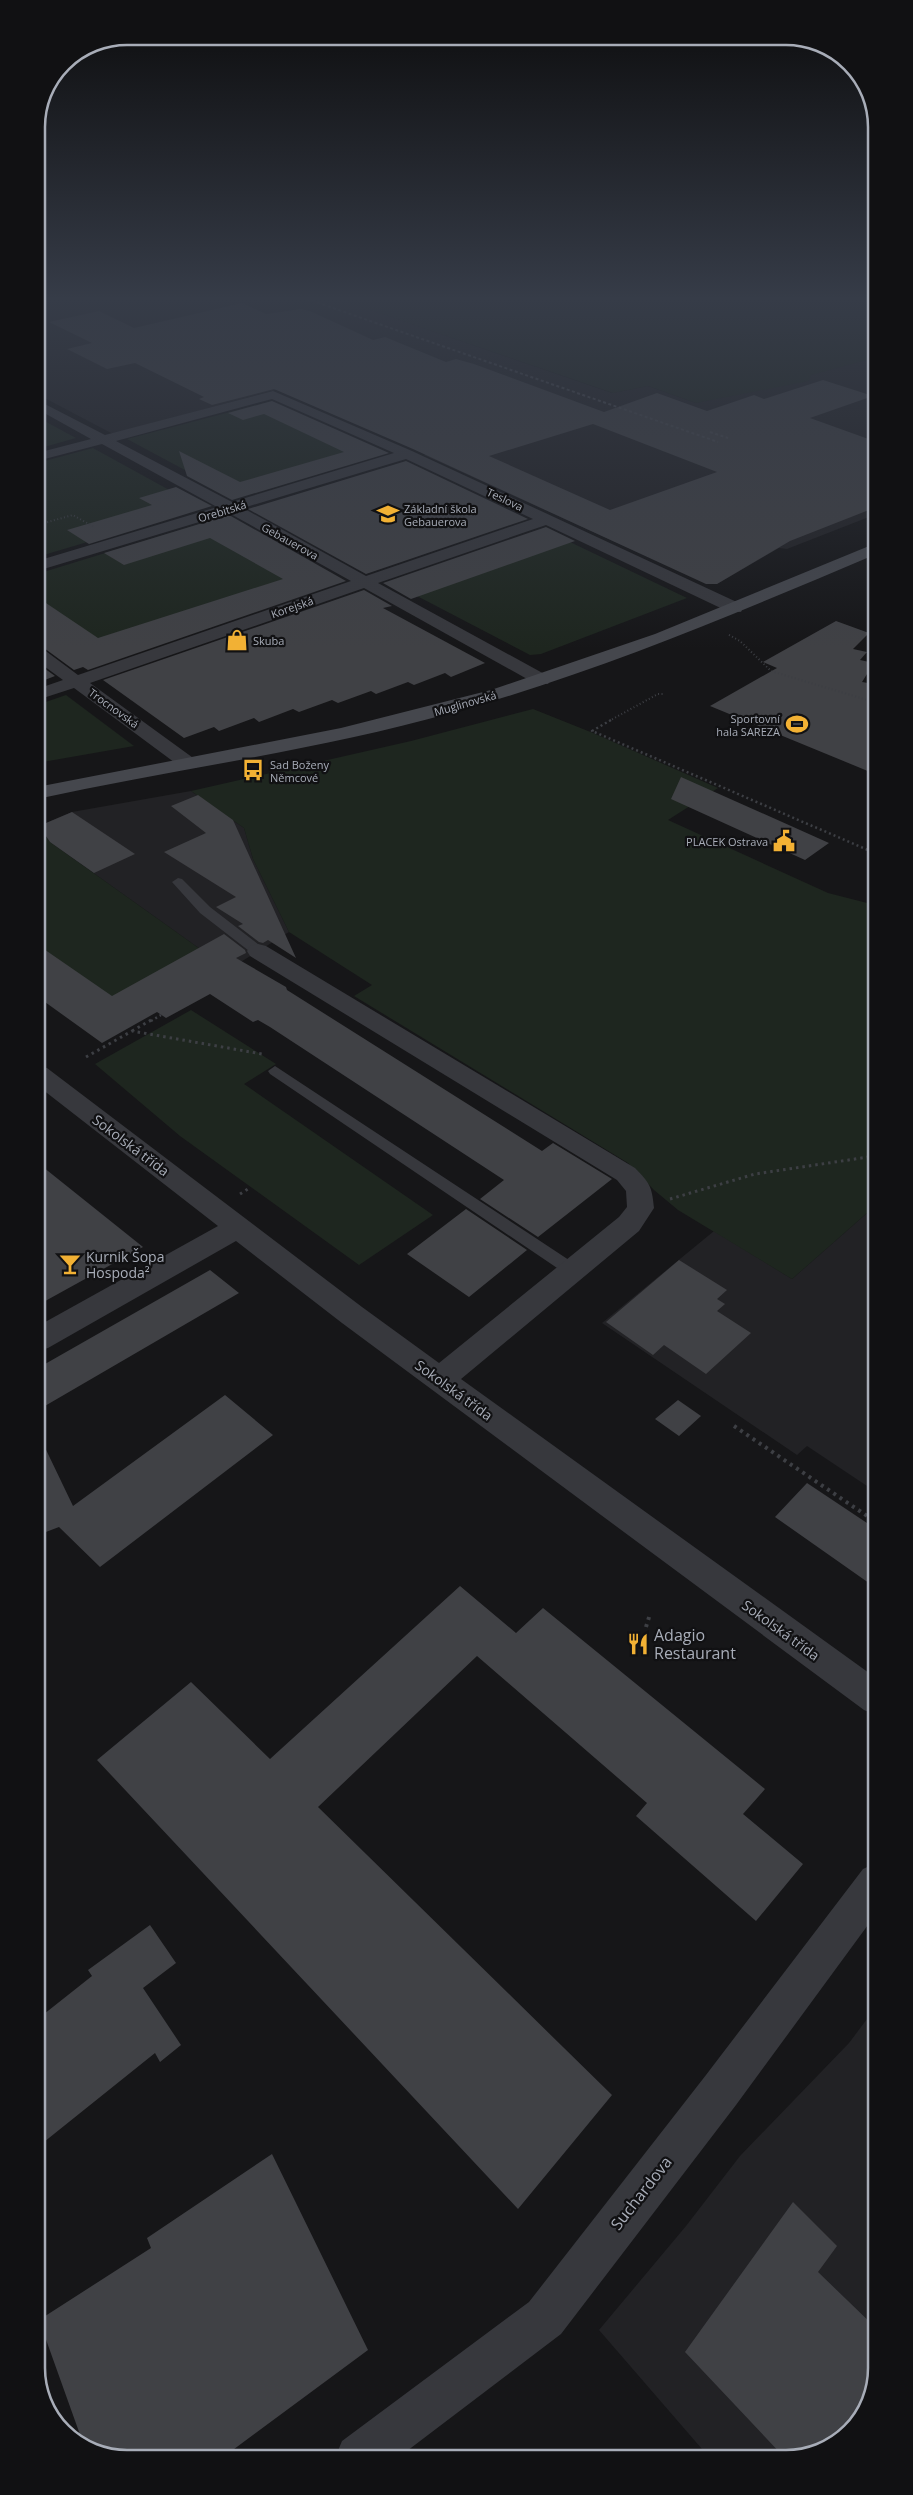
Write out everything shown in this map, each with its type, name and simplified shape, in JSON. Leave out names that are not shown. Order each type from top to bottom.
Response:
[{"type":"main road","name":"Muglinovská","points":[[45,791],[189,764],[441,710],[582,667],[735,608],[868,553]]},
{"type":"street","name":"Gebauerova","points":[[58,415],[231,508],[542,680]]},
{"type":"street","name":"Teslova","points":[[103,440],[194,415]]},
{"type":"street","name":"Teslova","points":[[321,415],[735,608]]},
{"type":"street","points":[[45,455],[103,440]]},
{"type":"street","name":"Orebitská","points":[[45,564],[407,454]]},
{"type":"street","name":"Korejská","points":[[45,692],[548,520]]},
{"type":"street","name":"Trocnovská","points":[[45,659],[189,764]]},
{"type":"street","points":[[258,951],[626,1174],[639,1188],[641,1208],[629,1224],[440,1379]]},
{"type":"street","name":"Sokolská třída","points":[[45,1079],[237,1228],[868,1693]]},
{"type":"street","points":[[45,1336],[237,1228]]},
{"type":"street","name":"Suchardova","points":[[369,2450],[545,2318],[721,2090],[868,1893]]},
{"type":"lane","points":[[178,882],[205,910],[258,951]]},
{"type":"lane","points":[[275,1070],[572,1270]]},
{"type":"path","points":[[45,522],[73,515],[94,526]]},
{"type":"path","points":[[728,635],[740,641],[771,671],[868,700]]},
{"type":"path","points":[[664,694],[658,694],[592,731],[868,850]]},
{"type":"path","points":[[132,1032],[161,1015]]},
{"type":"path","points":[[641,1208],[755,1174],[868,1157]]},
{"type":"path","points":[[734,1426],[868,1517]]},
{"type":"path","points":[[646,1627],[650,1614]]},
{"type":"shaded area","points":[[78,415],[181,415],[113,434]]},
{"type":"shaded area","points":[[217,415],[297,415],[381,455],[237,498],[127,439]]},
{"type":"shaded area","points":[[354,415],[868,415],[868,517],[787,549],[779,548],[717,584],[708,584],[424,455],[433,452]]},
{"type":"shaded area","points":[[45,421],[76,438],[45,447]]},
{"type":"shaded area","points":[[93,448],[202,508],[45,555],[45,461]]},
{"type":"shaded area","points":[[206,522],[335,581],[88,665],[45,638],[45,572]]},
{"type":"shaded area","points":[[545,530],[687,598],[541,654],[530,655],[394,584]]},
{"type":"shaded area","points":[[66,695],[134,746],[45,762],[45,702]]},
{"type":"shaded area","points":[[533,709],[718,788],[668,820],[828,893],[868,903],[868,1212],[792,1279],[678,1210],[654,1190],[628,1163],[354,996],[372,985],[289,932],[253,859],[244,828],[191,791],[411,741]]},
{"type":"shaded area","points":[[191,791],[244,828],[253,859],[289,932],[231,968],[200,949],[50,842],[45,835],[45,823],[72,812]]},
{"type":"shaded area","points":[[45,836],[50,842],[200,949],[112,998],[45,953]]},
{"type":"shaded area","points":[[191,1010],[276,1064],[244,1084],[433,1215],[359,1265],[180,1136],[95,1064]]},
{"type":"shaded area","points":[[868,1212],[868,1487],[807,1446],[797,1455],[602,1323],[714,1231],[792,1279]]},
{"type":"shaded area","points":[[868,2018],[868,2368],[864,2394],[851,2418],[840,2430],[822,2442],[807,2447],[786,2450],[703,2450],[599,2330],[686,2226],[740,2156],[849,2043]]},
{"type":"building","points":[[233,415],[259,415],[243,420]]},
{"type":"building","points":[[267,415],[304,415],[389,453],[232,500],[187,476],[179,451],[240,482],[344,452]]},
{"type":"building","points":[[335,415],[817,415],[810,418],[868,439],[868,510],[790,541],[717,584],[706,584],[413,449]],"holes":[[[593,424],[717,472],[610,510],[489,456]]]},
{"type":"building","name":"Základní škola Gebauerova","points":[[406,461],[528,519],[366,574],[248,509]]},
{"type":"building","points":[[176,487],[212,506],[89,544],[67,530],[152,505],[139,498]]},
{"type":"building","points":[[229,515],[346,581],[88,670],[83,667],[74,670],[45,649],[45,602],[98,638],[283,579],[210,538],[124,565],[104,553]]},
{"type":"building","points":[[546,527],[575,541],[411,599],[383,583]]},
{"type":"building","points":[[364,590],[392,606],[383,608],[485,663],[451,677],[445,673],[414,685],[408,682],[376,694],[371,691],[338,703],[332,700],[299,712],[293,709],[259,722],[254,718],[219,731],[214,727],[184,738],[103,680]]},
{"type":"building","points":[[836,621],[868,633],[853,649],[867,652],[860,660],[868,662],[868,672],[862,682],[868,683],[868,771],[710,706],[777,668],[763,662]]},
{"type":"building","points":[[45,669],[55,676],[45,680]]},
{"type":"building","points":[[681,777],[829,843],[805,860],[671,799]]},
{"type":"building","points":[[198,795],[233,820],[296,958],[268,940],[263,943],[259,942],[238,926],[243,924],[216,907],[236,897],[164,852],[206,833],[171,806]]},
{"type":"building","points":[[72,812],[135,854],[94,873],[50,842],[45,835],[45,823]]},
{"type":"building","points":[[224,934],[245,950],[246,953],[236,958],[286,987],[287,990],[542,1151],[553,1143],[612,1179],[538,1237],[480,1199],[504,1180],[270,1027],[258,1020],[253,1022],[210,994],[166,1018],[157,1012],[102,1043],[45,1002],[45,950],[112,996]]},
{"type":"building","points":[[45,1169],[143,1247],[45,1301]]},
{"type":"building","points":[[466,1209],[527,1250],[469,1297],[407,1254]]},
{"type":"building","points":[[679,1260],[727,1290],[717,1299],[725,1304],[717,1311],[751,1333],[706,1374],[664,1345],[653,1355],[606,1322]]},
{"type":"building","points":[[210,1270],[239,1293],[45,1406],[45,1364]]},
{"type":"building","points":[[225,1395],[273,1435],[100,1567],[59,1527],[45,1532],[45,1448],[73,1506]]},
{"type":"building","points":[[678,1400],[701,1416],[679,1436],[655,1419]]},
{"type":"building","points":[[807,1483],[868,1524],[868,1582],[775,1517]]},
{"type":"building","points":[[460,1586],[516,1633],[543,1608],[765,1789],[743,1814],[803,1864],[756,1921],[636,1816],[647,1803],[477,1656],[318,1807],[612,2095],[518,2209],[97,1760],[191,1682],[270,1759]]},
{"type":"building","points":[[150,1925],[176,1963],[143,1988],[181,2045],[160,2062],[155,2053],[45,2141],[45,2013],[92,1976],[88,1970]]},
{"type":"building","points":[[272,2154],[368,2350],[233,2450],[122,2450],[96,2444],[86,2439],[80,2435],[45,2337],[45,2316],[151,2248],[147,2238]]},
{"type":"building","points":[[793,2202],[837,2246],[818,2272],[868,2320],[868,2368],[864,2394],[857,2409],[840,2430],[822,2442],[796,2449],[777,2450],[685,2352]]},
{"type":"railway","points":[[642,415],[718,442]]},
{"type":"railway","points":[[710,432],[728,438]]},
{"type":"place","name":"Základní škola Gebauerova","points":[[388,514]]},
{"type":"place","name":"Skuba","points":[[237,640]]},
{"type":"place","name":"Sportovní hala SAREZA","points":[[797,724]]},
{"type":"place","name":"Sad Boženy Němcové","points":[[253,770]]},
{"type":"place","name":"PLACEK Ostrava","points":[[784,841]]},
{"type":"place","name":"Kurnik Šopa Hospoda²","points":[[70,1264]]},
{"type":"place","name":"Adagio Restaurant","points":[[638,1644]]}]
